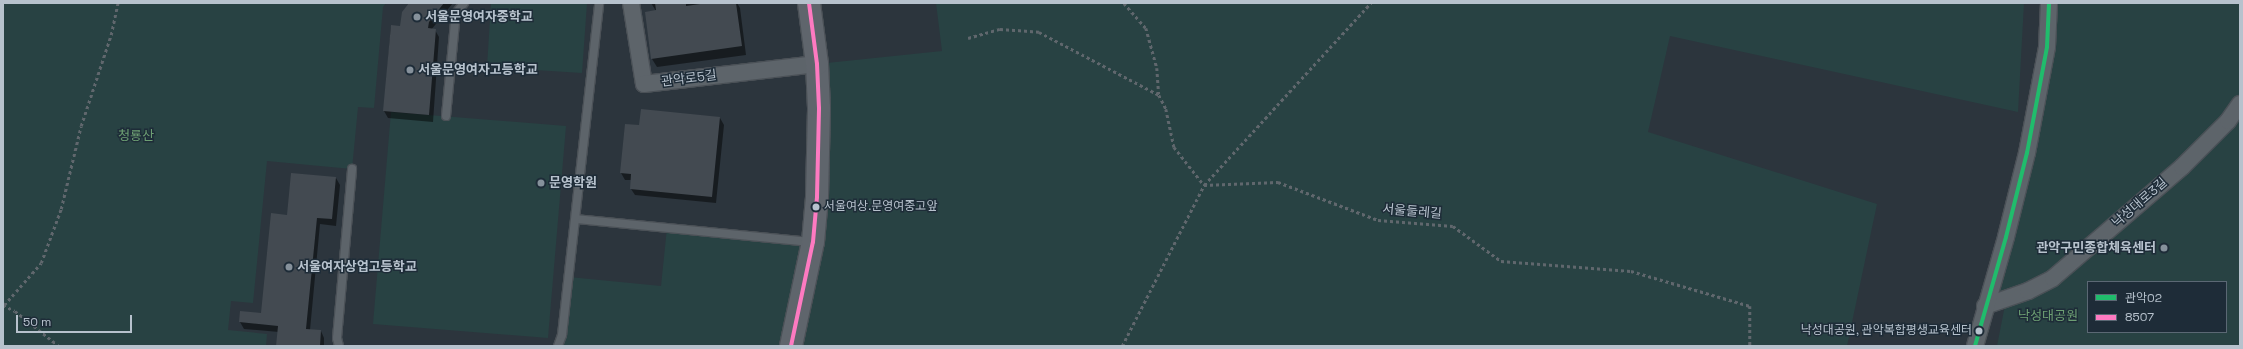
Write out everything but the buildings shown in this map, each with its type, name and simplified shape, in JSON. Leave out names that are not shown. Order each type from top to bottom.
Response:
[{"type":"main road","points":[[791,346],[813,242],[819,150],[816,64],[809,3]]},
{"type":"street","name":"관악로5길","points":[[631,3],[644,84],[816,64]]},
{"type":"street","points":[[1975,346],[2028,153],[2046,47],[2049,3]]},
{"type":"street","name":"낙성대로3길","points":[[1985,306],[2028,291],[2053,278],[2182,167],[2228,122],[2240,104]]},
{"type":"lane","points":[[446,116],[456,13],[464,3]]},
{"type":"lane","points":[[558,346],[562,335],[576,219],[599,3]]},
{"type":"lane","points":[[339,346],[338,338],[352,169]]},
{"type":"lane","points":[[576,219],[813,242]]},
{"type":"path","points":[[59,346],[15,311],[3,305],[41,263],[61,209],[81,126],[111,35],[118,3]]},
{"type":"path","points":[[1124,3],[1146,28],[1157,68],[1159,95],[1166,109],[1174,147],[1204,185]]},
{"type":"path","points":[[1122,346],[1204,185],[1371,3]]},
{"type":"path","points":[[968,38],[1000,29],[1040,32],[1159,95]]},
{"type":"path","name":"서울둘레길","points":[[1204,185],[1278,182],[1378,220],[1453,226],[1502,261],[1631,271],[1750,306],[1750,346]]},
{"type":"green space","name":"청룡산","points":[[3,3],[386,3],[383,7],[374,108],[358,107],[352,169],[267,161],[253,303],[231,301],[228,330],[267,334],[266,346],[3,346]]},
{"type":"green space","points":[[491,3],[587,3],[582,73],[487,67]]},
{"type":"green space","points":[[936,3],[2024,3],[2018,112],[1670,36],[1648,132],[1877,204],[1847,346],[558,346],[569,277],[661,286],[667,228],[813,242],[817,64],[942,51]]},
{"type":"green space","name":"낙성대공원","points":[[2049,3],[2240,3],[2240,346],[1997,346],[2006,300],[1985,306],[2006,237]]},
{"type":"green space","points":[[391,112],[566,126],[548,338],[373,324]]},
{"type":"transit line","name":"8507","points":[[791,346],[813,242],[817,197],[819,108],[817,64],[809,3]]},
{"type":"transit line","name":"관악02","points":[[1975,346],[2006,237],[2027,153],[2047,47],[2049,3]]},
{"type":"place","name":"서울문영여자중학교","points":[[417,17]]},
{"type":"place","name":"서울문영여자고등학교","points":[[410,70]]},
{"type":"place","name":"문영학원","points":[[541,183]]},
{"type":"place","name":"서울여상.문영여중고앞","points":[[816,207]]},
{"type":"place","name":"관악구민종합체육센터","points":[[2164,248]]},
{"type":"place","name":"서울여자상업고등학교","points":[[289,267]]},
{"type":"place","name":"낙성대공원, 관악복합평생교육센터","points":[[1979,331]]}]
